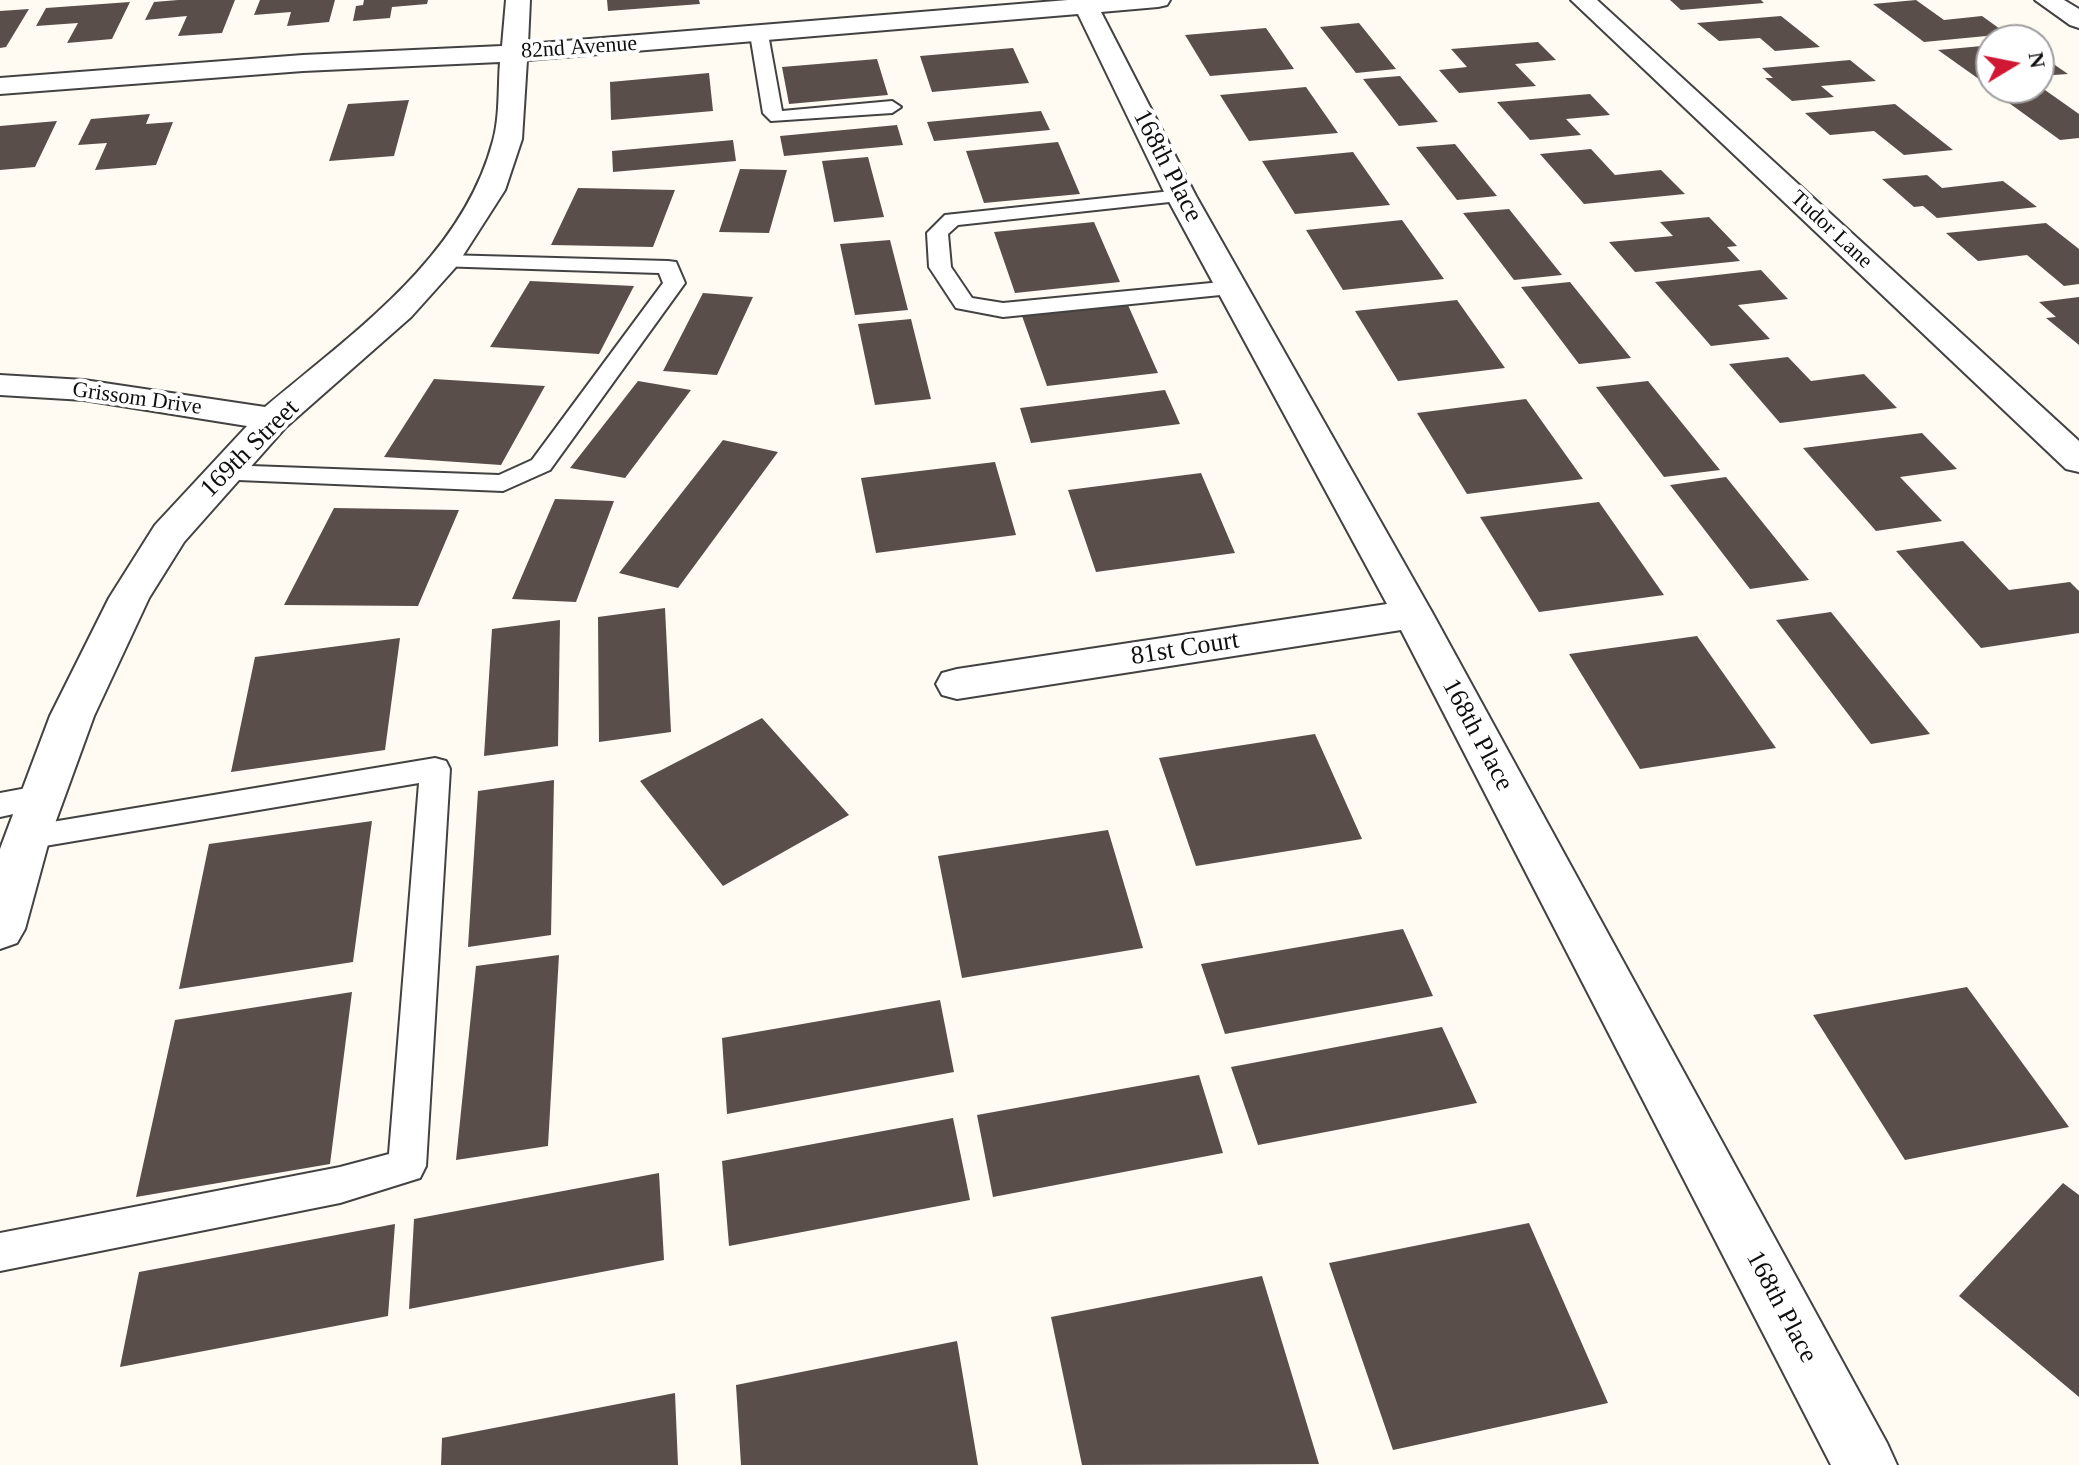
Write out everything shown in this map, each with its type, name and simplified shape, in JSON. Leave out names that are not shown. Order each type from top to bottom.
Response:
[{"type":"street","name":"169th Street","points":[[0,929],[27,837],[72,716],[129,598],[169,534],[273,419],[326,377],[399,310],[444,261],[490,190],[508,139],[518,0]]},
{"type":"street","name":"82nd Avenue","points":[[0,86],[212,69],[516,53],[1158,0]]},
{"type":"street","name":"Tudor Lane","points":[[1583,0],[2079,461]]},
{"type":"street","points":[[2047,0],[2079,20]]},
{"type":"street","name":"168th Place","points":[[1086,6],[1181,196],[1413,614],[1865,1465]]},
{"type":"street","name":"Grissom Drive","points":[[0,385],[84,390],[273,419]]},
{"type":"street","name":"81st Court","points":[[957,684],[1413,614]]},
{"type":"lane","points":[[759,34],[772,113],[778,117],[892,107]]},
{"type":"lane","points":[[1181,196],[952,219],[937,233],[940,267],[964,303],[1003,310],[1232,288]]},
{"type":"lane","points":[[223,473],[503,483],[541,465],[674,283],[668,267],[444,261]]},
{"type":"lane","points":[[0,1252],[340,1185],[407,1166],[435,769],[27,837]]},
{"type":"lane","points":[[0,805],[43,797]]},
{"type":"building","points":[[235,0],[222,33],[178,36],[187,16],[145,20],[154,2]]},
{"type":"building","points":[[260,0],[335,0],[329,22],[287,26],[291,12],[254,15]]},
{"type":"building","points":[[364,0],[428,0],[427,4],[392,7],[390,18],[353,21],[356,6],[363,5]]},
{"type":"building","points":[[607,0],[699,0],[700,4],[608,11]]},
{"type":"building","points":[[1670,0],[1761,0],[1764,3],[1681,10]]},
{"type":"building","points":[[1916,0],[1944,20],[1982,16],[1993,24],[1975,24],[1975,37],[1924,42],[1873,4]]},
{"type":"building","points":[[130,2],[112,39],[67,43],[78,23],[36,26],[46,8]]},
{"type":"building","points":[[29,9],[6,47],[0,48],[0,11]]},
{"type":"building","points":[[1781,16],[1820,47],[1775,51],[1760,38],[1719,41],[1697,23]]},
{"type":"building","points":[[1359,23],[1396,69],[1356,73],[1320,27]]},
{"type":"building","points":[[1266,28],[1294,69],[1210,76],[1185,35]]},
{"type":"building","points":[[1538,42],[1556,60],[1515,64],[1536,86],[1459,93],[1439,70],[1467,67],[1451,49]]},
{"type":"building","points":[[1975,47],[1975,76],[1938,50]]},
{"type":"building","points":[[1013,48],[1029,83],[932,92],[920,56]]},
{"type":"building","points":[[877,59],[888,95],[789,104],[782,67]]},
{"type":"building","points":[[1850,60],[1876,81],[1821,86],[1834,97],[1792,101],[1765,78],[1773,78],[1762,68]]},
{"type":"building","points":[[2055,65],[2068,74],[2055,75]]},
{"type":"building","points":[[709,73],[713,111],[611,120],[610,82]]},
{"type":"building","points":[[1400,76],[1438,122],[1399,126],[1363,79]]},
{"type":"building","points":[[1306,87],[1338,133],[1249,141],[1220,95]]},
{"type":"building","points":[[1590,94],[1610,115],[1566,119],[1581,135],[1530,140],[1497,102]]},
{"type":"building","points":[[2055,97],[2079,114],[2079,138],[2060,140],[2010,104],[2055,104]]},
{"type":"building","points":[[409,100],[394,156],[329,161],[348,104]]},
{"type":"building","points":[[1895,104],[1953,150],[1904,155],[1874,131],[1830,135],[1805,113]]},
{"type":"building","points":[[1041,111],[1050,130],[934,141],[927,122]]},
{"type":"building","points":[[150,114],[146,124],[173,122],[156,165],[95,170],[107,143],[78,145],[91,119]]},
{"type":"building","points":[[57,121],[35,167],[0,170],[0,126]]},
{"type":"building","points":[[897,125],[903,145],[784,156],[780,136]]},
{"type":"building","points":[[733,140],[736,161],[613,172],[612,151]]},
{"type":"building","points":[[1058,142],[1080,194],[984,203],[966,151]]},
{"type":"building","points":[[1455,144],[1497,196],[1457,200],[1416,147]]},
{"type":"building","points":[[1591,149],[1615,175],[1661,170],[1685,194],[1584,204],[1540,154]]},
{"type":"building","points":[[1353,152],[1390,205],[1295,214],[1262,161]]},
{"type":"building","points":[[868,157],[884,217],[834,222],[822,161]]},
{"type":"building","points":[[740,169],[787,170],[769,233],[719,232]]},
{"type":"building","points":[[1927,175],[1942,188],[2003,181],[2037,207],[1937,218],[1923,206],[1914,207],[1882,179]]},
{"type":"building","points":[[578,188],[675,190],[653,247],[551,245]]},
{"type":"building","points":[[1509,209],[1562,275],[1514,280],[1463,213]]},
{"type":"building","points":[[1709,217],[1737,246],[1727,247],[1740,261],[1635,272],[1609,242],[1673,236],[1660,222]]},
{"type":"building","points":[[1402,220],[1444,279],[1343,290],[1306,230]]},
{"type":"building","points":[[1094,222],[1120,282],[1015,293],[994,232]]},
{"type":"building","points":[[2046,223],[2079,249],[2079,284],[2064,286],[2027,255],[1978,261],[1946,233]]},
{"type":"building","points":[[890,240],[908,310],[855,315],[840,244]]},
{"type":"building","points":[[1761,270],[1788,299],[1738,305],[1770,339],[1711,346],[1655,282]]},
{"type":"building","points":[[530,281],[634,286],[599,354],[490,347]]},
{"type":"building","points":[[1570,282],[1631,358],[1579,364],[1521,287]]},
{"type":"building","points":[[703,293],[753,297],[717,375],[663,371]]},
{"type":"building","points":[[2079,297],[2079,345],[2046,318],[2056,317],[2039,302]]},
{"type":"building","points":[[1457,300],[1505,368],[1398,381],[1355,311]]},
{"type":"building","points":[[1128,305],[1158,373],[1047,386],[1022,316]]},
{"type":"building","points":[[911,319],[931,399],[875,405],[858,324]]},
{"type":"building","points":[[1788,357],[1811,381],[1864,374],[1897,408],[1780,423],[1729,364]]},
{"type":"building","points":[[434,379],[545,386],[501,465],[384,457]]},
{"type":"building","points":[[638,381],[691,390],[625,478],[570,468]]},
{"type":"building","points":[[1648,381],[1720,470],[1664,477],[1596,387]]},
{"type":"building","points":[[1165,390],[1180,424],[1031,443],[1020,408]]},
{"type":"building","points":[[1526,399],[1583,479],[1467,494],[1417,413]]},
{"type":"building","points":[[1922,433],[1957,469],[1900,477],[1942,521],[1876,531],[1803,448]]},
{"type":"building","points":[[723,440],[778,452],[678,588],[619,573]]},
{"type":"building","points":[[995,462],[1016,535],[876,553],[861,478]]},
{"type":"building","points":[[1201,473],[1235,553],[1096,572],[1068,490]]},
{"type":"building","points":[[1726,477],[1809,580],[1750,589],[1670,485]]},
{"type":"building","points":[[555,499],[614,501],[576,602],[512,599]]},
{"type":"building","points":[[1599,502],[1664,595],[1539,612],[1480,517]]},
{"type":"building","points":[[334,508],[459,510],[418,606],[284,605]]},
{"type":"building","points":[[1963,541],[2009,590],[2070,582],[2079,591],[2079,633],[1981,648],[1896,551]]},
{"type":"building","points":[[665,608],[671,732],[599,742],[598,617]]},
{"type":"building","points":[[1831,612],[1930,734],[1871,744],[1776,620]]},
{"type":"building","points":[[560,620],[558,746],[484,756],[492,629]]},
{"type":"building","points":[[1697,636],[1776,748],[1640,769],[1569,654]]},
{"type":"building","points":[[400,638],[385,750],[231,772],[255,657]]},
{"type":"building","points":[[762,718],[849,815],[723,886],[640,781]]},
{"type":"building","points":[[1315,734],[1362,839],[1196,866],[1159,758]]},
{"type":"building","points":[[554,780],[551,935],[468,947],[478,791]]},
{"type":"building","points":[[372,821],[353,962],[179,989],[209,844]]},
{"type":"building","points":[[1108,830],[1143,948],[962,978],[938,856]]},
{"type":"building","points":[[1403,929],[1433,996],[1225,1034],[1201,964]]},
{"type":"building","points":[[559,955],[548,1146],[456,1160],[476,966]]},
{"type":"building","points":[[1967,987],[2069,1127],[1905,1160],[1813,1015]]},
{"type":"building","points":[[352,992],[330,1164],[136,1197],[175,1020]]},
{"type":"building","points":[[940,1000],[954,1072],[727,1114],[722,1038]]},
{"type":"building","points":[[1442,1027],[1477,1103],[1258,1145],[1231,1067]]},
{"type":"building","points":[[1199,1075],[1223,1153],[993,1197],[977,1115]]},
{"type":"building","points":[[953,1118],[970,1200],[729,1246],[722,1161]]},
{"type":"building","points":[[659,1173],[664,1260],[409,1309],[414,1219]]},
{"type":"building","points":[[2063,1183],[2079,1195],[2079,1397],[1959,1296]]},
{"type":"building","points":[[1529,1223],[1608,1403],[1393,1450],[1329,1263]]},
{"type":"building","points":[[395,1224],[388,1316],[120,1367],[139,1272]]},
{"type":"building","points":[[1262,1276],[1319,1464],[1082,1465],[1051,1317]]},
{"type":"building","points":[[957,1341],[978,1465],[741,1465],[736,1385]]},
{"type":"building","points":[[675,1393],[678,1465],[441,1465],[442,1438]]}]
